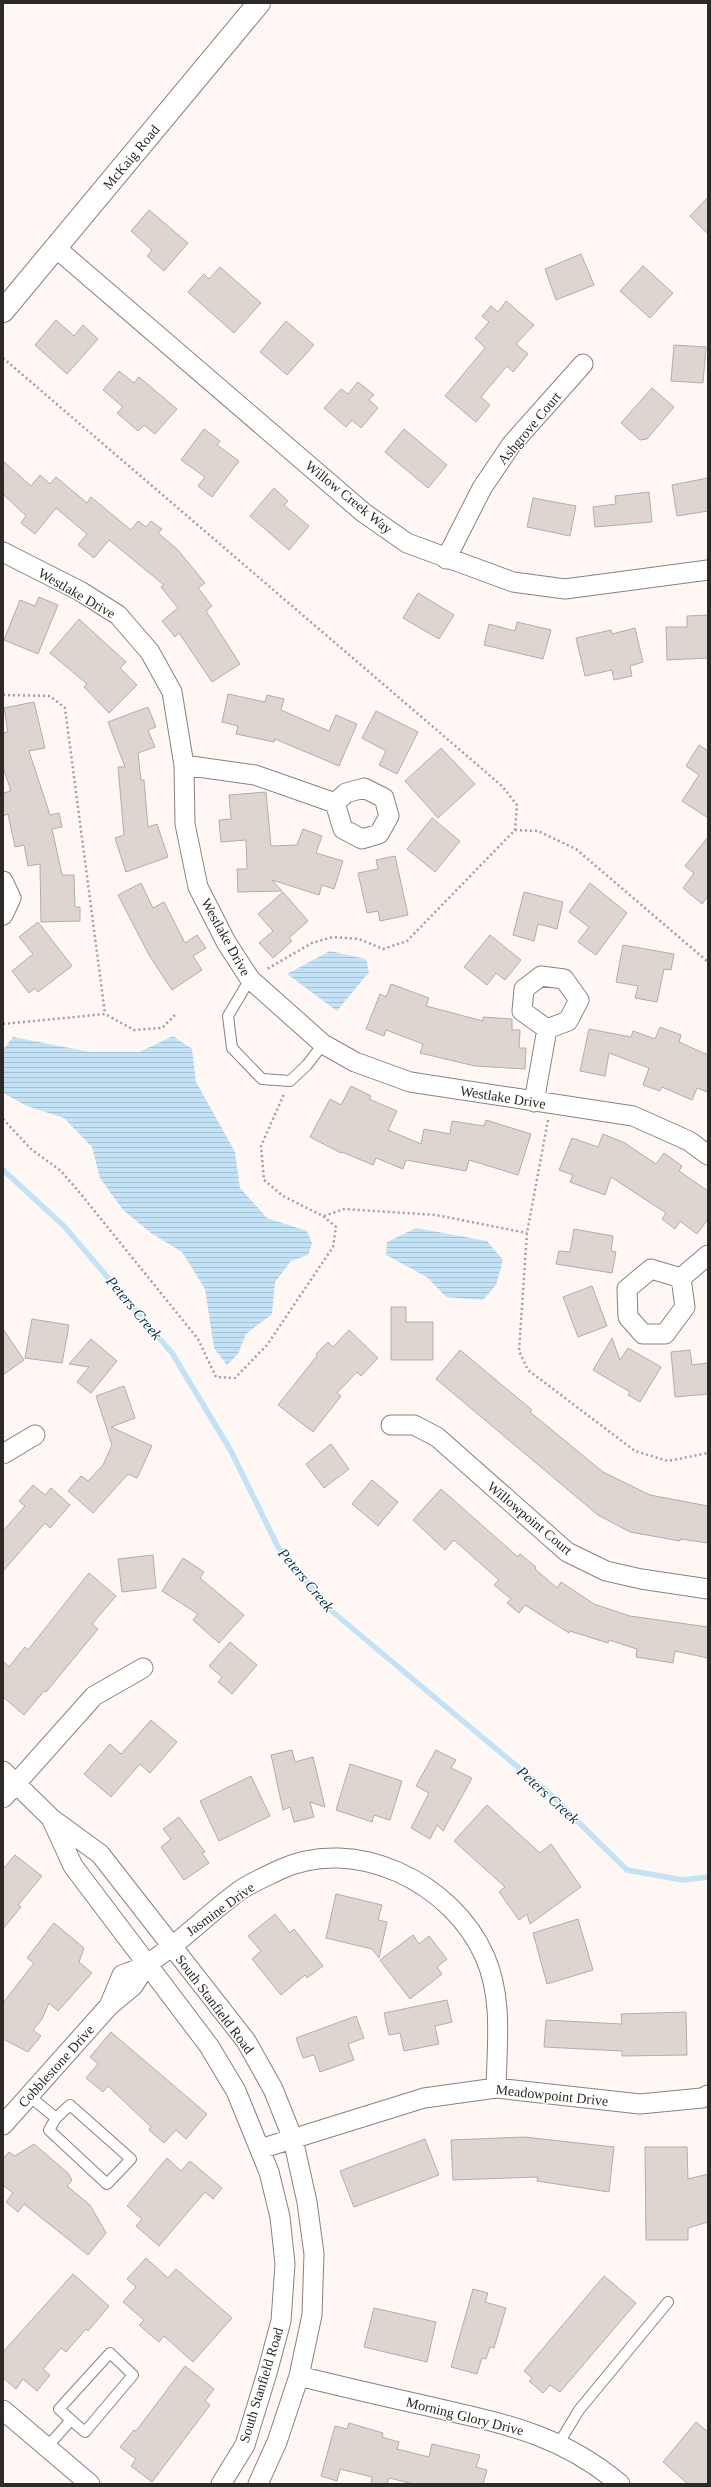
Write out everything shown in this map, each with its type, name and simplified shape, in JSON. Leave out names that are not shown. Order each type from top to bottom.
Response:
[{"type":"street","name":"McKaig Road","points":[[3,311],[259,3]]},
{"type":"street","name":"Willow Creek Way","points":[[56,248],[364,513],[407,543],[446,559],[513,582],[565,589],[708,570]]},
{"type":"street","name":"Ashgrove Court","points":[[446,559],[482,488],[511,445],[583,364]]},
{"type":"street","name":"Westlake Drive","points":[[3,552],[80,591],[118,615],[150,652],[172,692],[184,765],[186,824],[198,887],[226,942],[250,979],[323,1044],[355,1062],[410,1082],[633,1116],[689,1141],[708,1155]]},
{"type":"street","points":[[184,765],[255,775],[335,803]]},
{"type":"street","points":[[3,881],[11,898],[3,915]]},
{"type":"street","points":[[543,1103],[547,1029]]},
{"type":"street","points":[[681,1278],[708,1255]]},
{"type":"street","name":"Willowpoint Court","points":[[391,1425],[414,1425],[437,1437],[567,1552],[606,1571],[641,1579],[708,1589]]},
{"type":"street","points":[[3,1454],[35,1435]]},
{"type":"street","points":[[3,1798],[10,1776],[94,1696],[143,1668]]},
{"type":"street","name":"South Stanfield Road","points":[[10,1776],[52,1819],[100,1854],[246,2041],[273,2089],[293,2139],[307,2202],[314,2254],[312,2315],[299,2376],[277,2442],[258,2484]]},
{"type":"street","name":"South Stanfield Road","points":[[52,1819],[73,1866],[209,2046],[236,2091],[269,2172],[280,2217],[285,2264],[280,2321],[267,2373],[245,2445],[221,2484]]},
{"type":"street","name":"Jasmine Drive","points":[[147,1964],[242,1889],[281,1869],[323,1858],[366,1861],[403,1874],[437,1894],[468,1924],[486,1957],[498,2001],[496,2088]]},
{"type":"street","name":"Cobblestone Drive","points":[[3,2125],[109,2006],[133,1986],[147,1964]]},
{"type":"street","name":"Meadowpoint Drive","points":[[260,2150],[424,2098],[496,2088],[640,2104],[702,2098],[708,2095]]},
{"type":"street","name":"Morning Glory Drive","points":[[299,2376],[519,2428],[559,2443],[600,2468],[620,2484]]},
{"type":"street","points":[[3,2410],[90,2484]]},
{"type":"lane","points":[[250,979],[228,1016],[232,1048],[262,1079],[290,1081],[307,1065],[323,1044]]},
{"type":"lane","points":[[29,2096],[56,2118]]},
{"type":"lane","points":[[70,2105],[131,2159],[107,2184],[49,2130],[56,2118],[70,2105]]},
{"type":"lane","points":[[559,2443],[579,2410],[668,2302]]},
{"type":"lane","points":[[110,2353],[133,2375],[86,2432],[71,2420],[59,2409],[110,2353]]},
{"type":"lane","points":[[47,2447],[71,2420]]},
{"type":"path","points":[[3,358],[502,786],[517,805],[515,830],[407,941],[383,949],[359,938],[333,937],[312,943],[250,979]]},
{"type":"path","points":[[3,695],[50,696],[65,708],[105,1014]]},
{"type":"path","points":[[515,830],[538,831],[576,849],[708,962]]},
{"type":"path","points":[[3,1024],[105,1014],[134,1030],[162,1028],[175,1015]]},
{"type":"path","points":[[3,1119],[31,1148],[61,1171],[80,1193],[198,1339],[216,1377],[235,1378],[267,1345],[333,1247],[336,1227],[324,1216],[283,1196],[264,1180],[261,1146],[290,1081]]},
{"type":"path","points":[[543,1103],[527,1233],[519,1351],[528,1370],[635,1451],[668,1461],[708,1453]]},
{"type":"path","points":[[324,1216],[344,1209],[436,1215],[527,1233]]},
{"type":"water","points":[[330,951],[366,959],[369,972],[337,1011],[287,974]]},
{"type":"water","points":[[173,1036],[192,1049],[196,1082],[235,1152],[240,1188],[267,1218],[307,1231],[312,1243],[308,1255],[291,1261],[275,1282],[272,1314],[246,1334],[238,1354],[227,1365],[214,1348],[205,1289],[182,1252],[151,1233],[123,1210],[100,1178],[92,1147],[64,1118],[27,1106],[3,1093],[3,1050],[13,1037],[90,1052],[139,1052]]},
{"type":"water","points":[[416,1228],[487,1241],[503,1260],[496,1285],[483,1300],[446,1297],[427,1277],[386,1255],[387,1242]]},
{"type":"building","points":[[708,197],[708,234],[690,216]]},
{"type":"building","points":[[149,210],[188,243],[164,271],[147,256],[152,250],[131,231]]},
{"type":"building","points":[[581,254],[594,285],[556,300],[545,269]]},
{"type":"building","points":[[643,266],[673,293],[650,318],[620,291]]},
{"type":"building","points":[[220,267],[261,303],[234,333],[188,292],[204,274],[209,279]]},
{"type":"building","points":[[506,301],[534,325],[516,344],[528,354],[513,372],[507,366],[481,397],[490,405],[476,422],[445,396],[485,348],[475,338],[489,322],[482,316],[491,306],[498,312]]},
{"type":"building","points":[[56,320],[74,336],[83,325],[98,339],[67,374],[35,345]]},
{"type":"building","points":[[286,321],[314,345],[287,375],[260,352]]},
{"type":"building","points":[[674,345],[706,347],[703,383],[671,381]]},
{"type":"building","points":[[119,371],[134,383],[139,377],[177,409],[155,434],[144,425],[138,431],[117,413],[123,407],[103,390]]},
{"type":"building","points":[[358,382],[374,395],[369,400],[378,408],[361,428],[352,420],[346,427],[324,408],[341,389],[348,394]]},
{"type":"building","points":[[652,388],[674,407],[647,439],[640,440],[621,423]]},
{"type":"building","points":[[204,429],[220,441],[217,445],[239,461],[212,497],[198,486],[205,477],[181,460]]},
{"type":"building","points":[[404,429],[447,465],[428,488],[385,452]]},
{"type":"building","points":[[3,461],[31,486],[40,475],[50,484],[56,477],[87,503],[91,497],[131,530],[138,521],[146,527],[151,521],[162,529],[158,533],[177,549],[205,583],[198,588],[212,606],[206,611],[240,664],[212,682],[179,633],[175,637],[162,621],[178,608],[161,587],[164,585],[109,540],[94,558],[78,545],[87,534],[56,508],[35,534],[21,523],[26,516],[3,494]]},
{"type":"building","points":[[708,478],[708,511],[677,516],[672,485]]},
{"type":"building","points":[[274,488],[288,501],[284,505],[309,526],[289,550],[250,516]]},
{"type":"building","points":[[649,492],[652,522],[595,527],[593,507],[616,504],[615,496]]},
{"type":"building","points":[[533,498],[576,506],[570,536],[527,527]]},
{"type":"building","points":[[418,593],[454,615],[439,639],[403,618]]},
{"type":"building","points":[[39,597],[58,605],[38,654],[4,640],[20,600],[35,606]]},
{"type":"building","points":[[708,615],[708,658],[667,660],[666,627],[687,627],[687,616]]},
{"type":"building","points":[[79,619],[126,662],[120,668],[137,685],[109,713],[84,687],[87,684],[50,653]]},
{"type":"building","points":[[517,622],[551,630],[543,659],[484,645],[489,624],[515,631]]},
{"type":"building","points":[[635,628],[643,662],[630,666],[632,676],[614,680],[612,670],[585,676],[576,638],[611,630],[612,634]]},
{"type":"building","points":[[228,694],[265,702],[267,695],[284,699],[281,710],[329,731],[336,715],[357,724],[339,766],[275,739],[274,742],[236,734],[238,726],[222,722]]},
{"type":"building","points":[[34,702],[45,748],[29,751],[50,815],[59,813],[62,827],[52,829],[62,875],[74,875],[75,907],[80,907],[80,921],[41,922],[40,864],[28,866],[24,845],[15,847],[8,814],[3,816],[3,793],[11,791],[3,767],[3,733],[8,732],[4,708]]},
{"type":"building","points":[[148,707],[156,727],[148,730],[155,747],[138,753],[141,780],[144,780],[148,827],[157,824],[168,857],[126,872],[115,838],[124,835],[118,767],[125,767],[108,722]]},
{"type":"building","points":[[376,711],[418,732],[397,774],[379,765],[386,751],[362,738]]},
{"type":"building","points":[[699,745],[708,751],[708,818],[682,801],[699,775],[686,766]]},
{"type":"building","points":[[441,748],[475,784],[438,818],[405,781]]},
{"type":"building","points":[[266,792],[271,846],[297,845],[303,829],[322,836],[316,853],[343,861],[334,889],[322,885],[319,895],[272,880],[282,891],[238,892],[237,869],[247,869],[246,840],[221,842],[219,820],[231,819],[229,795]]},
{"type":"building","points":[[432,818],[460,841],[435,872],[407,849]]},
{"type":"building","points":[[708,837],[708,896],[702,904],[683,888],[694,873],[685,866]]},
{"type":"building","points":[[395,856],[408,915],[380,921],[378,911],[367,913],[358,873],[378,869],[376,860]]},
{"type":"building","points":[[141,883],[153,908],[164,902],[185,943],[197,935],[206,948],[193,956],[202,970],[172,990],[149,955],[118,895]]},
{"type":"building","points":[[590,883],[627,913],[596,955],[578,942],[589,927],[569,912]]},
{"type":"building","points":[[283,892],[308,921],[289,938],[292,941],[273,958],[259,943],[273,931],[258,914]]},
{"type":"building","points":[[524,892],[563,902],[557,929],[538,924],[534,941],[513,935]]},
{"type":"building","points":[[38,922],[72,966],[38,992],[35,988],[29,993],[12,971],[33,954],[19,937]]},
{"type":"building","points":[[490,935],[521,960],[505,980],[496,973],[487,985],[464,967]]},
{"type":"building","points":[[623,945],[674,954],[671,970],[664,969],[657,1002],[635,998],[638,986],[616,982]]},
{"type":"building","points":[[391,984],[429,998],[426,1006],[483,1021],[483,1017],[512,1019],[512,1030],[520,1030],[519,1048],[526,1048],[525,1069],[475,1066],[420,1053],[423,1044],[386,1030],[384,1036],[366,1029],[380,994],[386,997]]},
{"type":"building","points":[[660,1027],[681,1035],[679,1042],[708,1055],[708,1092],[697,1088],[692,1100],[662,1087],[660,1091],[643,1085],[649,1068],[609,1053],[605,1076],[580,1071],[589,1029],[631,1037],[633,1031],[655,1039]]},
{"type":"building","points":[[351,1086],[371,1096],[369,1099],[397,1111],[388,1130],[421,1144],[424,1129],[450,1134],[452,1121],[484,1126],[486,1120],[531,1134],[518,1175],[469,1160],[466,1171],[406,1160],[403,1169],[376,1158],[373,1165],[342,1152],[341,1153],[310,1137],[330,1099],[341,1105]]},
{"type":"building","points":[[603,1134],[625,1143],[656,1164],[664,1153],[682,1166],[679,1171],[708,1191],[708,1219],[697,1234],[680,1221],[675,1229],[662,1219],[666,1213],[611,1177],[605,1195],[570,1182],[573,1175],[559,1170],[572,1138],[598,1147]]},
{"type":"building","points":[[574,1229],[613,1236],[611,1251],[616,1252],[612,1273],[556,1264],[559,1251],[570,1252]]},
{"type":"building","points":[[592,1286],[607,1326],[578,1337],[563,1297]]},
{"type":"building","points":[[391,1307],[406,1307],[406,1322],[433,1322],[433,1360],[391,1360]]},
{"type":"building","points":[[32,1319],[69,1325],[62,1363],[25,1358]]},
{"type":"building","points":[[3,1329],[24,1360],[3,1375]]},
{"type":"building","points":[[349,1330],[378,1358],[361,1376],[357,1372],[337,1393],[341,1396],[313,1432],[278,1405],[317,1356],[316,1354],[328,1342],[333,1347]]},
{"type":"building","points":[[612,1338],[620,1360],[628,1348],[661,1367],[640,1402],[628,1395],[630,1392],[593,1370]]},
{"type":"building","points":[[91,1339],[117,1361],[91,1393],[77,1382],[89,1367],[69,1364]]},
{"type":"building","points":[[460,1350],[532,1410],[530,1412],[603,1472],[650,1495],[708,1506],[708,1543],[680,1539],[680,1541],[630,1532],[598,1515],[436,1379]]},
{"type":"building","points":[[690,1350],[692,1365],[708,1363],[708,1394],[675,1397],[671,1352]]},
{"type":"building","points":[[124,1386],[135,1418],[111,1427],[152,1446],[137,1478],[128,1474],[93,1513],[68,1491],[81,1476],[88,1481],[103,1465],[112,1445],[96,1396]]},
{"type":"building","points":[[331,1444],[349,1469],[324,1488],[306,1464]]},
{"type":"building","points":[[372,1480],[398,1502],[378,1526],[352,1504]]},
{"type":"building","points":[[33,1485],[45,1495],[51,1488],[70,1505],[50,1528],[45,1523],[3,1571],[3,1531],[25,1506],[19,1501]]},
{"type":"building","points":[[441,1489],[518,1557],[520,1554],[536,1567],[535,1569],[557,1588],[561,1582],[594,1604],[630,1616],[708,1627],[708,1658],[675,1651],[673,1663],[636,1657],[637,1649],[609,1640],[608,1643],[570,1631],[569,1633],[525,1605],[519,1613],[507,1603],[511,1599],[494,1585],[499,1580],[454,1540],[445,1550],[413,1520]]},
{"type":"building","points":[[153,1555],[156,1588],[122,1592],[118,1559]]},
{"type":"building","points":[[183,1558],[204,1572],[200,1578],[244,1615],[219,1643],[193,1620],[198,1614],[162,1591]]},
{"type":"building","points":[[89,1573],[116,1596],[92,1624],[98,1629],[46,1692],[44,1691],[24,1715],[3,1697],[3,1661],[9,1667],[25,1647],[28,1650]]},
{"type":"building","points":[[230,1642],[257,1665],[232,1694],[218,1682],[222,1677],[209,1666]]},
{"type":"building","points":[[151,1720],[177,1742],[150,1773],[140,1764],[111,1797],[84,1774],[110,1744],[121,1754]]},
{"type":"building","points":[[292,1750],[295,1762],[313,1757],[325,1807],[310,1802],[314,1817],[294,1822],[290,1807],[283,1810],[271,1755]]},
{"type":"building","points":[[436,1750],[456,1760],[451,1768],[472,1778],[443,1831],[437,1825],[430,1839],[411,1828],[429,1793],[416,1786]]},
{"type":"building","points":[[350,1764],[402,1781],[390,1820],[374,1815],[372,1822],[336,1810]]},
{"type":"building","points":[[251,1776],[270,1816],[219,1841],[200,1801]]},
{"type":"building","points":[[487,1805],[540,1853],[551,1844],[581,1887],[530,1924],[527,1914],[519,1920],[499,1892],[505,1887],[454,1841]]},
{"type":"building","points":[[179,1817],[205,1852],[202,1853],[209,1863],[184,1880],[161,1847],[171,1839],[163,1829]]},
{"type":"building","points":[[15,1855],[42,1876],[18,1905],[21,1907],[3,1929],[3,1869]]},
{"type":"building","points":[[336,1894],[382,1905],[378,1920],[387,1922],[379,1958],[372,1949],[326,1938]]},
{"type":"building","points":[[275,1914],[290,1933],[294,1929],[323,1966],[307,1978],[305,1975],[281,1995],[252,1959],[261,1951],[248,1936]]},
{"type":"building","points":[[578,1919],[593,1970],[547,1984],[533,1933]]},
{"type":"building","points":[[54,1923],[84,1948],[79,1962],[92,1973],[58,2011],[49,2003],[42,2019],[33,2030],[41,2036],[28,2052],[3,2039],[3,2003],[34,1963],[27,1958]]},
{"type":"building","points":[[413,1935],[419,1944],[429,1936],[447,1959],[437,1967],[442,1974],[410,1999],[380,1960]]},
{"type":"building","points":[[447,2000],[452,2022],[435,2026],[439,2044],[404,2051],[400,2033],[389,2035],[384,2013]]},
{"type":"building","points":[[686,2012],[687,2055],[622,2056],[622,2051],[544,2047],[546,2020],[622,2024],[621,2014]]},
{"type":"building","points":[[356,2016],[364,2038],[348,2044],[354,2060],[320,2072],[314,2055],[303,2058],[296,2038]]},
{"type":"building","points":[[111,2032],[207,2114],[186,2139],[176,2130],[164,2143],[149,2130],[151,2127],[108,2086],[103,2092],[86,2078],[98,2064],[90,2057]]},
{"type":"building","points":[[524,2137],[614,2147],[609,2192],[537,2181],[538,2177],[453,2180],[451,2140]]},
{"type":"building","points":[[425,2139],[439,2175],[354,2207],[340,2171]]},
{"type":"building","points":[[34,2144],[68,2173],[72,2180],[67,2186],[90,2205],[106,2233],[88,2255],[24,2204],[18,2212],[6,2202],[13,2193],[3,2185],[3,2159],[9,2152],[15,2156]]},
{"type":"building","points":[[645,2147],[687,2147],[688,2179],[708,2174],[708,2222],[688,2228],[688,2240],[646,2240]]},
{"type":"building","points":[[167,2158],[181,2171],[190,2161],[222,2188],[213,2199],[205,2192],[159,2246],[136,2226],[142,2219],[127,2206]]},
{"type":"building","points":[[146,2258],[168,2278],[176,2269],[232,2318],[193,2362],[164,2336],[159,2342],[139,2325],[144,2320],[123,2302],[136,2287],[127,2279]]},
{"type":"building","points":[[73,2274],[109,2306],[88,2331],[86,2329],[66,2352],[61,2348],[43,2369],[50,2375],[37,2391],[23,2379],[16,2389],[3,2378],[3,2352]]},
{"type":"building","points":[[604,2276],[636,2303],[560,2392],[550,2385],[543,2393],[529,2381],[532,2378],[524,2371]]},
{"type":"building","points":[[473,2289],[488,2293],[485,2302],[506,2308],[494,2348],[490,2347],[486,2359],[482,2358],[477,2374],[451,2367]]},
{"type":"building","points":[[374,2308],[436,2322],[427,2362],[364,2347]]},
{"type":"building","points":[[185,2366],[214,2389],[205,2401],[210,2405],[152,2482],[131,2466],[136,2459],[120,2447],[134,2430],[136,2431]]},
{"type":"building","points":[[696,2422],[708,2432],[708,2484],[688,2484],[663,2462]]},
{"type":"building","points":[[349,2423],[383,2433],[382,2437],[399,2442],[397,2449],[429,2457],[432,2444],[480,2455],[476,2467],[487,2470],[483,2484],[414,2484],[389,2478],[387,2484],[371,2484],[372,2477],[340,2469],[337,2481],[321,2476],[335,2426],[347,2429]]},
{"type":"waterway","name":"Peters Creek","points":[[3,1170],[64,1226],[172,1353],[231,1451],[278,1547],[328,1608],[550,1794],[627,1870],[683,1880],[708,1877]]}]
